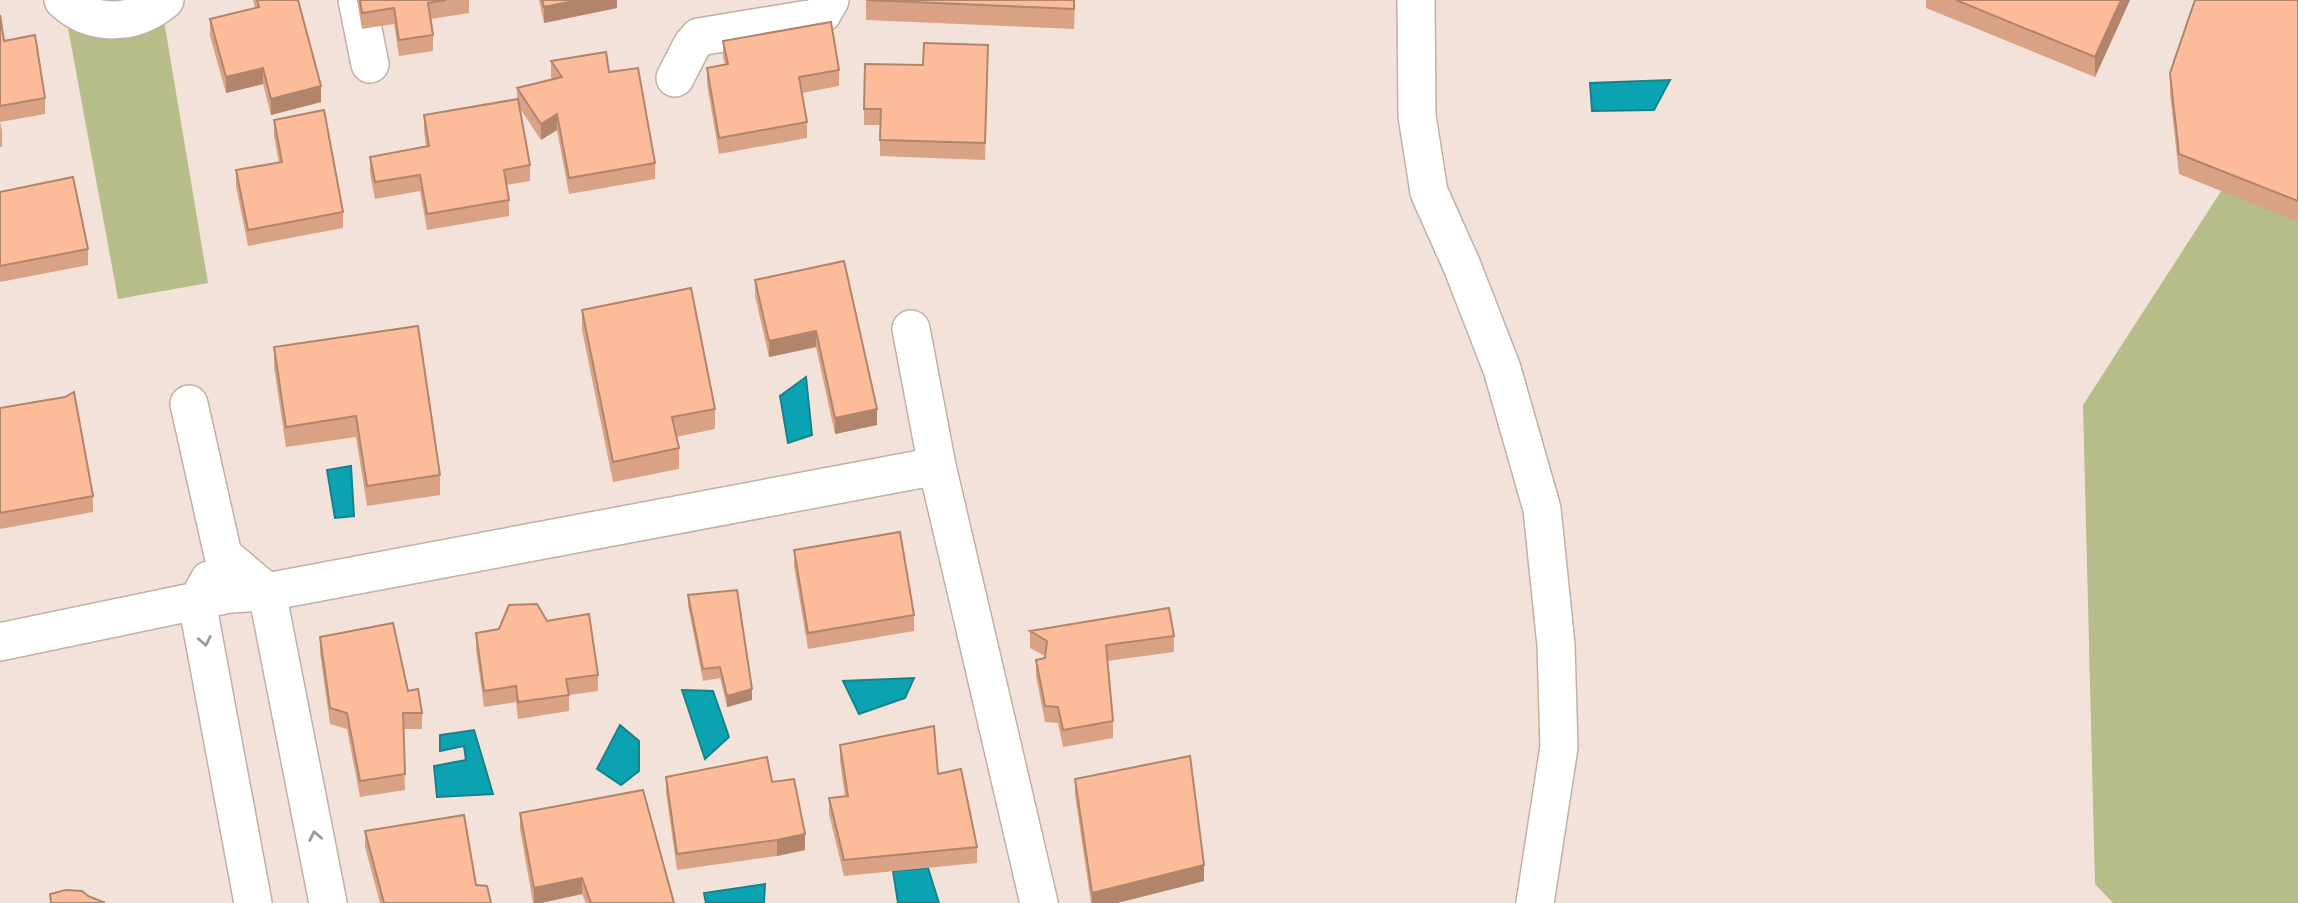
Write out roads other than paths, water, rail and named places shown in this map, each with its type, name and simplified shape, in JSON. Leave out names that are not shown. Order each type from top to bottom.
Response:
[{"type":"street","points":[[63,0],[91,17],[118,21],[145,14],[164,0]]},
{"type":"street","points":[[358,0],[370,64]]},
{"type":"street","points":[[676,78],[692,45],[699,37],[815,18],[822,14],[830,0]]},
{"type":"street","points":[[1416,0],[1417,116],[1429,192],[1462,266],[1502,369],[1542,509],[1556,645],[1559,747],[1535,903]]},
{"type":"street","points":[[911,329],[937,466],[1039,903]]},
{"type":"street","points":[[189,404],[223,555],[267,592],[328,903]]},
{"type":"street","points":[[0,642],[229,594],[267,592],[937,466]]},
{"type":"street","points":[[223,555],[197,602],[253,903]]},
{"type":"water","points":[[1670,80],[1654,110],[1592,111],[1590,83]]},
{"type":"water","points":[[806,377],[812,435],[788,443],[780,396]]},
{"type":"water","points":[[351,466],[354,516],[335,518],[327,470]]},
{"type":"water","points":[[914,678],[905,698],[859,714],[843,681]]},
{"type":"water","points":[[682,690],[713,691],[729,737],[705,759]]},
{"type":"water","points":[[620,725],[639,741],[639,771],[621,785],[597,769]]},
{"type":"water","points":[[474,730],[493,794],[437,797],[434,766],[466,760],[464,746],[440,751],[440,735]]},
{"type":"water","points":[[928,868],[939,903],[898,903],[893,871]]},
{"type":"water","points":[[765,884],[764,903],[706,903],[704,893]]}]
